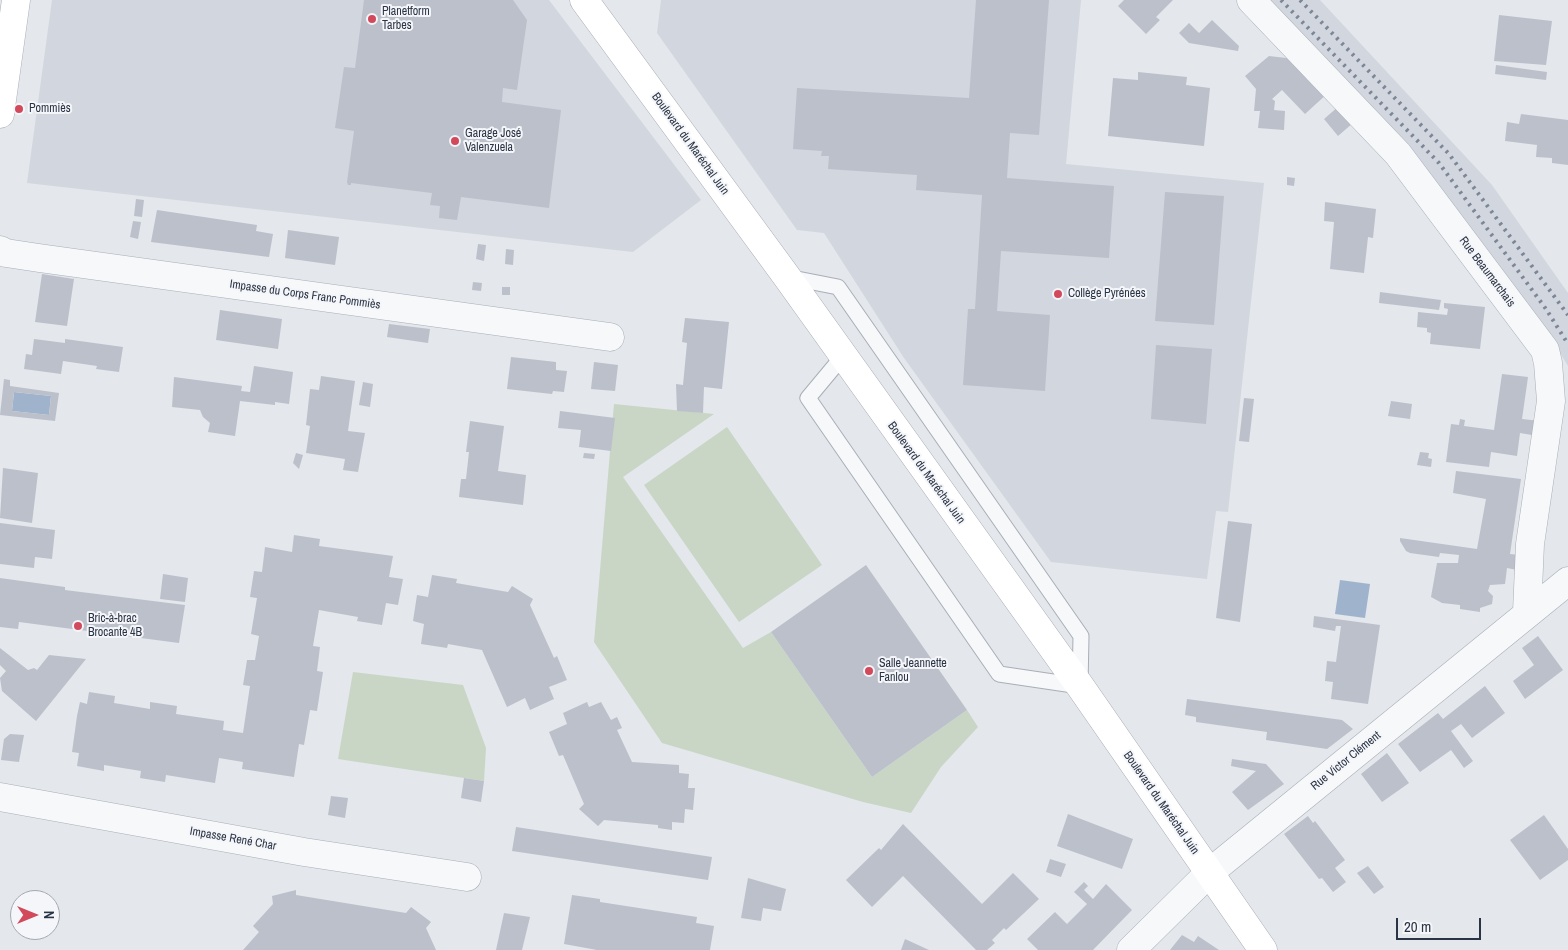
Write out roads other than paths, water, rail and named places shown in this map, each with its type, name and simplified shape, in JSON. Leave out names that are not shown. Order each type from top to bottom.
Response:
[{"type":"main road","points":[[0,114],[5,49],[16,0]]},
{"type":"main road","name":"Boulevard du Maréchal Juin","points":[[584,0],[787,277],[1080,686],[1263,950]]},
{"type":"street","name":"Rue Beaumarchais","points":[[1251,0],[1398,154],[1545,350],[1549,369],[1551,400],[1530,544],[1527,612]]},
{"type":"street","name":"Impasse du Corps Franc Pommiès","points":[[0,250],[6,253],[39,258],[610,337]]},
{"type":"street","name":"Rue Victor Clément","points":[[1131,950],[1210,873],[1527,612],[1568,581]]},
{"type":"street","name":"Impasse René Char","points":[[0,797],[304,852],[467,877]]},
{"type":"lane","points":[[787,277],[838,287],[1081,636],[1080,686],[999,674],[808,398],[843,356]]},
{"type":"water","points":[[14,392],[51,396],[49,415],[12,411]]},
{"type":"water","points":[[1340,580],[1370,584],[1365,618],[1335,614]]},
{"type":"railway","points":[[1281,0],[1439,163],[1546,309],[1568,344]]},
{"type":"railway","points":[[1300,0],[1449,154],[1568,315]]},
{"type":"place","name":"Planetform Tarbes","points":[[372,19]]},
{"type":"place","name":"Pommiès","points":[[19,109]]},
{"type":"place","name":"Garage José Valenzuela","points":[[455,141]]},
{"type":"place","name":"Collège Pyrénées","points":[[1058,294]]},
{"type":"place","name":"Bric-à-brac Brocante 4B","points":[[78,626]]},
{"type":"place","name":"Salle Jeannette Fanlou","points":[[869,671]]}]
